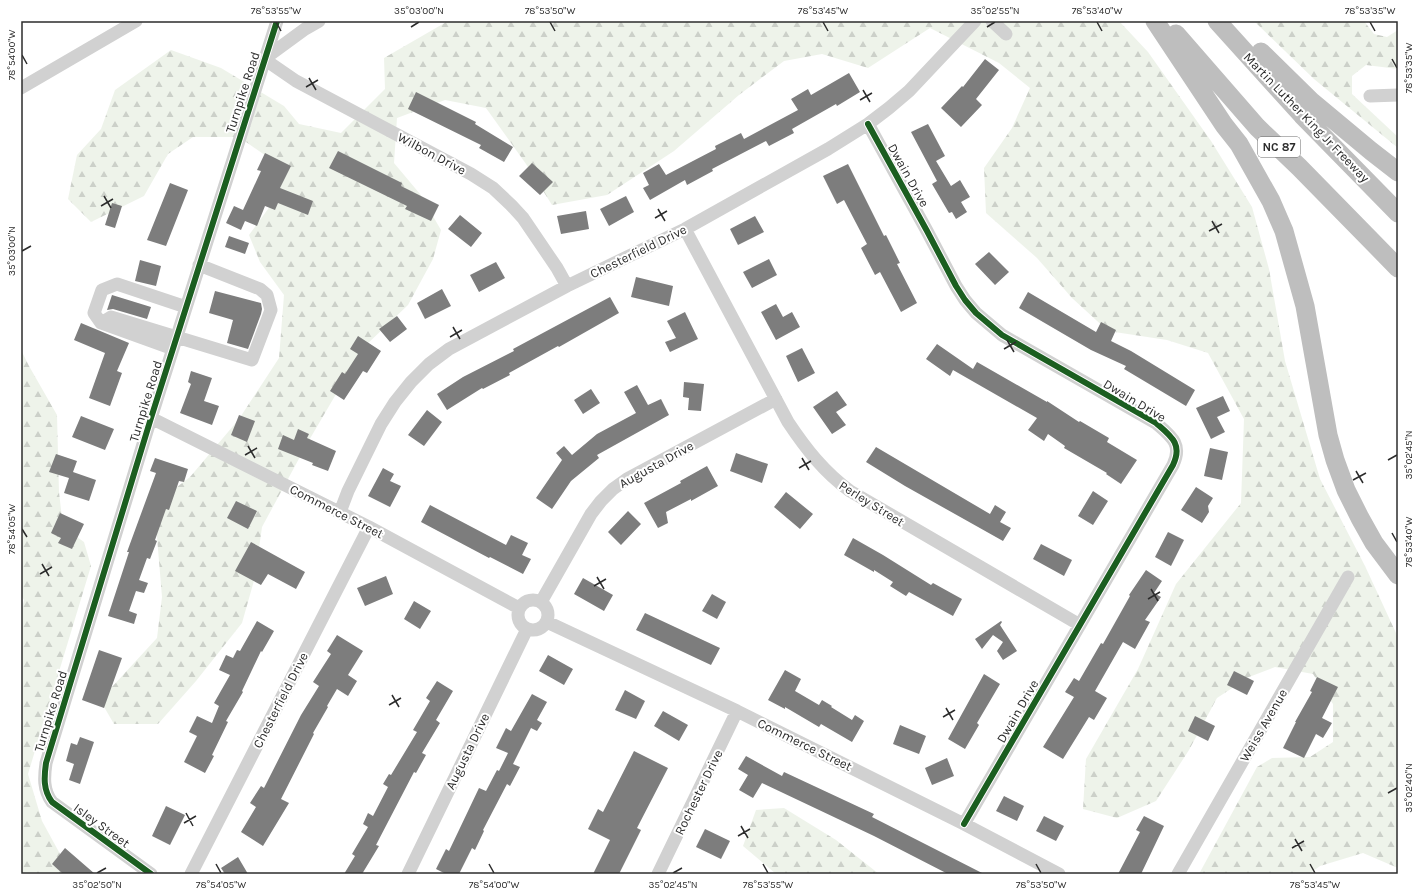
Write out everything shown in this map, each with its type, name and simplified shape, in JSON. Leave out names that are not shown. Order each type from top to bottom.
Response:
[{"type":"highway","points":[[1155,21],[1224,125],[1239,144],[1271,201],[1284,231],[1305,306],[1328,435],[1335,460],[1346,490],[1363,524],[1374,543],[1398,575]]},
{"type":"highway","name":"NC 87","points":[[1165,21],[1257,126],[1398,268]]},
{"type":"highway","name":"Martin Luther King Jr Freeway","points":[[1217,21],[1302,115],[1398,212]]},
{"type":"highway","points":[[1230,21],[1311,101],[1370,151],[1398,172]]},
{"type":"street","points":[[21,88],[136,21]]},
{"type":"street","name":"Turnpike Road","points":[[45,791],[44,778],[46,763],[151,418],[277,21]]},
{"type":"street","points":[[264,59],[305,29],[319,21]]},
{"type":"street","name":"Chesterfield Drive","points":[[340,512],[348,491],[381,424],[395,402],[411,382],[429,364],[449,349],[567,286],[685,229],[828,149],[868,124],[908,91],[975,21]]},
{"type":"street","points":[[992,21],[1006,34]]},
{"type":"street","name":"Wilbon Drive","points":[[264,59],[296,81],[471,174],[492,188],[512,205],[523,218],[557,268],[567,286]]},
{"type":"street","points":[[1370,96],[1398,95]]},
{"type":"street","name":"Dwain Drive","points":[[868,124],[924,224],[956,286],[976,313],[1002,335],[1156,423],[1175,441],[1177,449],[1177,458],[964,824]]},
{"type":"street","name":"Perley Street","points":[[685,229],[788,422],[818,463],[836,481],[850,491],[1080,625]]},
{"type":"street","points":[[186,307],[117,284],[102,290],[94,313],[101,323],[175,343],[252,360],[271,310],[267,295],[260,289],[199,265]]},
{"type":"street","name":"Augusta Drive","points":[[541,602],[591,514],[613,489],[627,479],[776,399]]},
{"type":"street","name":"Commerce Street","points":[[151,418],[340,512],[519,608]]},
{"type":"street","name":"Chesterfield Drive","points":[[191,874],[369,527]]},
{"type":"street","name":"Weiss Avenue","points":[[1178,874],[1348,577]]},
{"type":"street","points":[[531,600],[541,602],[546,607],[548,612],[547,622],[537,630],[527,629],[518,619],[519,608],[531,600]]},
{"type":"street","name":"Commerce Street","points":[[547,622],[737,711],[964,824],[1059,874]]},
{"type":"street","name":"Augusta Drive","points":[[408,874],[527,629]]},
{"type":"street","name":"Rochester Drive","points":[[658,874],[737,711]]},
{"type":"street","name":"Isley Street","points":[[45,791],[52,802],[151,874]]},
{"type":"green space","points":[[448,21],[1119,21],[1148,52],[1211,141],[1252,207],[1269,269],[1285,361],[1320,479],[1365,566],[1396,633],[1398,640],[1398,868],[1363,853],[1320,866],[1309,874],[1199,874],[1257,767],[1272,758],[1310,757],[1333,742],[1333,704],[1313,674],[1275,667],[1249,677],[1217,698],[1189,750],[1156,801],[1117,818],[1083,809],[1086,759],[1138,669],[1176,584],[1241,503],[1244,419],[1208,353],[1167,340],[1108,331],[1072,298],[1037,258],[986,213],[984,168],[1012,128],[1030,88],[999,63],[930,28],[868,68],[822,54],[784,61],[739,95],[674,151],[607,195],[552,205],[526,164],[486,108],[445,100],[397,118],[394,163],[420,194],[441,230],[433,259],[408,305],[363,348],[308,442],[262,527],[255,577],[242,623],[196,681],[158,724],[114,724],[100,700],[157,638],[162,597],[156,503],[190,477],[239,419],[279,358],[284,295],[260,262],[249,235],[276,198],[279,165],[239,137],[193,137],[168,154],[144,196],[91,222],[68,199],[77,155],[101,129],[115,90],[171,50],[221,68],[284,106],[299,124],[341,133],[385,89],[384,58]]},
{"type":"green space","points":[[1254,21],[1364,21],[1374,34],[1387,37],[1398,30],[1398,69],[1366,65],[1352,76],[1352,94],[1398,137],[1398,148],[1314,79]]},
{"type":"green space","points":[[21,350],[57,415],[59,492],[63,527],[84,542],[91,566],[28,774],[42,821],[71,874],[21,874],[21,613],[24,600],[21,595]]},
{"type":"green space","points":[[784,808],[836,840],[879,874],[776,874],[743,846],[756,810]]},
{"type":"building","points":[[985,59],[999,70],[976,99],[982,105],[961,127],[941,108],[962,86],[963,87]]},
{"type":"building","points":[[849,73],[860,92],[837,106],[836,104],[792,129],[794,133],[769,146],[766,141],[712,169],[713,171],[687,185],[685,180],[650,200],[643,188],[649,185],[643,173],[659,164],[666,175],[716,149],[715,146],[741,133],[744,139],[798,110],[791,99],[808,89],[811,95]]},
{"type":"building","points":[[416,92],[476,122],[475,124],[513,147],[504,162],[479,148],[481,145],[408,109]]},
{"type":"building","points":[[928,124],[945,156],[936,161],[951,186],[960,180],[970,197],[961,202],[967,212],[956,219],[952,212],[949,213],[932,184],[937,181],[911,132]]},
{"type":"building","points":[[338,151],[402,183],[401,186],[439,205],[431,221],[405,209],[407,206],[329,168]]},
{"type":"building","points":[[265,153],[291,166],[280,188],[313,201],[308,215],[278,203],[275,210],[265,206],[257,226],[245,221],[241,230],[226,223],[234,206],[243,210],[261,171],[257,170]]},
{"type":"building","points":[[532,163],[553,182],[540,195],[519,176]]},
{"type":"building","points":[[848,164],[884,236],[886,235],[900,263],[897,264],[917,303],[901,312],[880,272],[875,275],[861,248],[867,244],[844,200],[837,204],[823,176]]},
{"type":"building","points":[[170,183],[188,190],[166,246],[147,240]]},
{"type":"building","points":[[626,196],[634,212],[609,226],[600,209]]},
{"type":"building","points":[[112,203],[122,206],[115,228],[105,225]]},
{"type":"building","points":[[586,211],[589,229],[561,234],[557,216]]},
{"type":"building","points":[[460,215],[482,233],[471,247],[448,229]]},
{"type":"building","points":[[755,216],[764,232],[738,245],[730,229]]},
{"type":"building","points":[[229,236],[249,243],[245,254],[225,247]]},
{"type":"building","points":[[989,252],[1009,272],[995,285],[975,264]]},
{"type":"building","points":[[769,259],[777,275],[752,288],[743,272]]},
{"type":"building","points":[[140,260],[161,266],[156,286],[135,281]]},
{"type":"building","points":[[496,262],[505,278],[479,292],[470,275]]},
{"type":"building","points":[[636,277],[673,286],[669,306],[631,297]]},
{"type":"building","points":[[442,289],[451,306],[425,319],[417,303]]},
{"type":"building","points":[[215,291],[261,303],[261,314],[248,349],[227,343],[233,320],[209,313]]},
{"type":"building","points":[[1028,292],[1096,332],[1101,322],[1116,330],[1111,341],[1131,351],[1195,390],[1186,406],[1124,369],[1126,366],[1091,350],[1019,308]]},
{"type":"building","points":[[112,295],[151,307],[147,319],[113,309],[107,310]]},
{"type":"building","points":[[610,297],[619,313],[509,373],[510,375],[483,389],[482,388],[447,410],[437,394],[463,377],[514,351],[513,349]]},
{"type":"building","points":[[776,304],[783,317],[792,312],[800,327],[776,340],[761,312]]},
{"type":"building","points":[[685,312],[698,339],[670,352],[665,342],[676,338],[667,321]]},
{"type":"building","points":[[397,316],[407,329],[390,342],[379,329]]},
{"type":"building","points":[[81,323],[129,343],[117,371],[122,373],[110,406],[89,398],[105,353],[74,340]]},
{"type":"building","points":[[358,336],[381,351],[367,373],[363,371],[344,400],[330,391],[342,372],[345,374],[358,354],[350,349]]},
{"type":"building","points":[[937,344],[973,369],[977,362],[1109,438],[1107,442],[1137,460],[1121,484],[1106,474],[1107,473],[1064,448],[1065,446],[1048,434],[1044,441],[1028,430],[1037,418],[953,370],[950,376],[926,359]]},
{"type":"building","points":[[802,348],[815,373],[798,382],[786,356]]},
{"type":"building","points":[[191,371],[212,378],[204,401],[219,406],[212,425],[180,413],[191,384],[188,382]]},
{"type":"building","points":[[684,382],[704,384],[701,411],[688,410],[689,398],[683,397]]},
{"type":"building","points":[[637,385],[648,405],[661,399],[669,415],[597,455],[599,458],[571,481],[552,509],[536,498],[562,460],[556,453],[564,446],[572,455],[597,434],[636,413],[624,392]]},
{"type":"building","points":[[591,389],[600,403],[583,414],[574,400]]},
{"type":"building","points":[[837,391],[847,405],[836,412],[846,425],[832,434],[813,407]]},
{"type":"building","points":[[1223,396],[1230,411],[1217,417],[1225,432],[1211,439],[1196,408]]},
{"type":"building","points":[[427,410],[442,422],[424,446],[408,435]]},
{"type":"building","points":[[239,415],[255,421],[247,442],[231,435]]},
{"type":"building","points":[[81,416],[114,429],[105,450],[72,437]]},
{"type":"building","points":[[298,429],[309,434],[307,438],[336,451],[328,471],[312,465],[313,463],[278,449],[283,435],[294,440]]},
{"type":"building","points":[[876,447],[990,514],[995,505],[1006,512],[1000,522],[1011,528],[1003,541],[905,486],[866,462]]},
{"type":"building","points":[[1210,448],[1228,452],[1222,480],[1204,476]]},
{"type":"building","points":[[736,453],[768,464],[762,483],[730,471]]},
{"type":"building","points":[[56,454],[77,461],[73,472],[96,480],[89,501],[64,493],[69,478],[49,472]]},
{"type":"building","points":[[155,458],[188,469],[184,482],[179,481],[169,510],[166,509],[155,540],[157,541],[150,559],[147,558],[139,580],[148,583],[144,593],[136,591],[129,611],[137,614],[134,624],[108,616],[129,552],[127,552],[156,473],[150,471]]},
{"type":"building","points":[[707,466],[718,486],[691,501],[691,499],[666,512],[668,523],[658,528],[644,503],[681,483],[680,481]]},
{"type":"building","points":[[383,468],[394,474],[390,481],[401,486],[390,507],[368,496]]},
{"type":"building","points":[[1196,487],[1213,498],[1208,506],[1209,512],[1202,523],[1181,510]]},
{"type":"building","points":[[1093,491],[1108,501],[1093,525],[1078,516]]},
{"type":"building","points":[[786,492],[813,514],[800,529],[774,507]]},
{"type":"building","points":[[236,501],[257,511],[248,529],[227,518]]},
{"type":"building","points":[[430,505],[506,545],[511,535],[528,543],[522,555],[531,559],[523,574],[421,522]]},
{"type":"building","points":[[628,511],[641,524],[621,545],[608,532]]},
{"type":"building","points":[[60,513],[84,524],[72,549],[58,543],[61,538],[51,533]]},
{"type":"building","points":[[1168,532],[1184,540],[1171,566],[1155,557]]},
{"type":"building","points":[[853,538],[931,585],[933,583],[962,599],[953,616],[909,592],[906,596],[890,586],[893,582],[874,570],[874,572],[844,555]]},
{"type":"building","points":[[251,542],[305,572],[296,589],[268,574],[261,585],[235,571]]},
{"type":"building","points":[[1041,544],[1072,560],[1064,576],[1033,559]]},
{"type":"building","points":[[1146,570],[1162,581],[1154,593],[1161,597],[1145,620],[1150,622],[1135,649],[1123,642],[1095,691],[1107,698],[1094,720],[1089,717],[1063,759],[1043,747],[1074,697],[1065,692],[1074,678],[1079,681],[1101,643],[1103,644],[1130,596],[1129,595]]},
{"type":"building","points":[[386,576],[393,594],[365,606],[357,588]]},
{"type":"building","points":[[583,578],[613,595],[604,611],[574,594]]},
{"type":"building","points":[[712,594],[726,602],[717,619],[702,611]]},
{"type":"building","points":[[414,601],[431,611],[420,629],[404,619]]},
{"type":"building","points":[[645,613],[720,648],[711,665],[636,630]]},
{"type":"building","points":[[257,621],[274,631],[262,652],[261,651],[242,691],[243,692],[226,721],[228,722],[212,755],[214,756],[205,773],[184,762],[197,736],[189,732],[197,716],[212,723],[219,706],[214,703],[230,675],[219,670],[226,655],[233,658],[237,650],[240,651]]},
{"type":"building","points":[[1001,621],[1002,622],[1000,625],[1017,651],[1003,660],[997,651],[1003,642],[993,635],[982,649],[975,639]]},
{"type":"building","points":[[337,635],[363,651],[348,675],[357,681],[348,696],[337,689],[327,706],[328,707],[313,733],[314,734],[281,799],[289,803],[263,846],[241,832],[256,807],[250,803],[261,786],[264,788],[301,715],[319,686],[313,682],[331,654],[327,651]]},
{"type":"building","points":[[99,650],[122,658],[104,708],[82,700]]},
{"type":"building","points":[[548,655],[573,669],[564,685],[539,671]]},
{"type":"building","points":[[785,670],[801,679],[795,691],[819,705],[822,700],[852,720],[855,715],[864,721],[852,742],[821,724],[819,727],[785,707],[785,709],[768,700]]},
{"type":"building","points":[[1234,671],[1254,681],[1247,695],[1227,685]]},
{"type":"building","points":[[984,674],[1000,684],[977,723],[979,725],[965,749],[948,739]]},
{"type":"building","points":[[1317,677],[1338,687],[1322,718],[1332,723],[1323,738],[1316,734],[1304,758],[1283,748],[1295,722],[1312,692],[1310,691]]},
{"type":"building","points":[[437,681],[453,691],[436,720],[440,723],[422,753],[426,755],[416,773],[414,772],[376,845],[379,846],[362,874],[344,874],[355,856],[352,854],[368,827],[363,824],[368,813],[373,816],[388,787],[383,784],[389,774],[391,775],[417,732],[413,730],[430,701],[426,698]]},
{"type":"building","points":[[625,690],[645,701],[636,719],[615,710]]},
{"type":"building","points":[[532,694],[547,702],[537,720],[542,723],[537,731],[531,728],[513,764],[520,767],[510,786],[507,784],[483,830],[484,831],[475,850],[472,848],[459,874],[446,874],[436,869],[446,849],[449,851],[479,788],[486,791],[497,770],[499,771],[508,753],[496,748],[506,728],[511,731]]},
{"type":"building","points":[[663,711],[688,725],[679,741],[654,726]]},
{"type":"building","points":[[1195,716],[1215,726],[1208,741],[1188,731]]},
{"type":"building","points":[[900,725],[926,736],[919,754],[893,744]]},
{"type":"building","points":[[80,737],[94,742],[80,784],[69,780],[74,764],[66,761],[71,743],[77,745]]},
{"type":"building","points":[[634,751],[668,768],[637,828],[641,830],[619,874],[593,874],[610,840],[588,829],[598,809],[603,812]]},
{"type":"building","points":[[746,756],[782,776],[784,772],[874,814],[872,817],[984,874],[948,874],[874,836],[762,783],[753,798],[739,790],[748,775],[738,769]]},
{"type":"building","points":[[947,758],[954,776],[932,785],[925,768]]},
{"type":"building","points":[[1004,796],[1024,806],[1017,821],[996,811]]},
{"type":"building","points":[[166,806],[185,815],[170,845],[152,836]]},
{"type":"building","points":[[1044,816],[1064,826],[1056,841],[1036,831]]},
{"type":"building","points":[[1144,816],[1164,826],[1141,874],[1118,874],[1140,832],[1136,830]]},
{"type":"building","points":[[705,829],[730,841],[721,859],[696,847]]},
{"type":"building","points":[[65,848],[95,874],[63,874],[52,864]]},
{"type":"building","points":[[238,857],[248,874],[225,874],[221,868]]},
{"type":"cycle path","points":[[151,874],[52,802],[47,793],[45,783],[46,763],[151,418],[277,21]]},
{"type":"cycle path","points":[[868,124],[956,286],[976,313],[1002,335],[1156,423],[1171,436],[1177,451],[1173,465],[964,824]]}]
